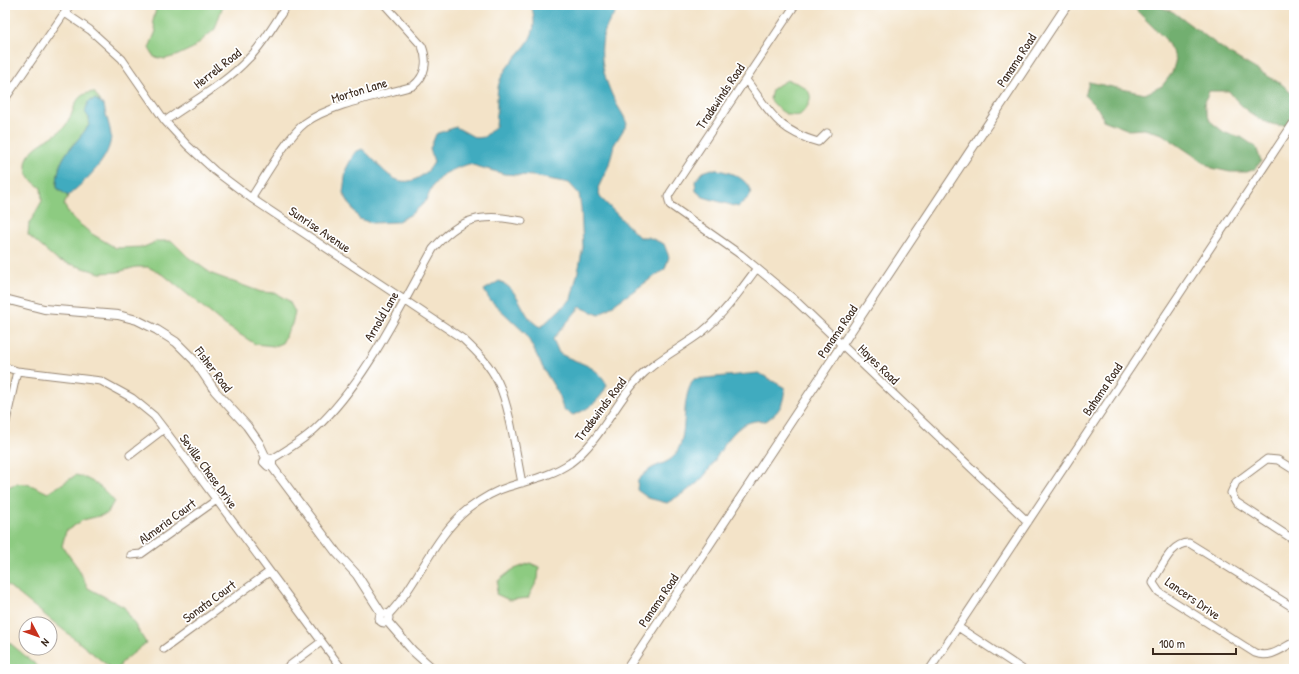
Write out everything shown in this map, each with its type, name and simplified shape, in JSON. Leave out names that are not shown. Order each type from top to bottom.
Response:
[{"type":"street","points":[[5,98],[70,5]]},
{"type":"street","name":"Herrell Road","points":[[165,120],[212,89],[239,68],[259,48],[287,5]]},
{"type":"street","name":"Morton Lane","points":[[251,198],[293,135],[304,123],[318,115],[337,108],[413,86],[420,81],[425,66],[425,54],[422,46],[384,5]]},
{"type":"street","name":"Tradewinds Road","points":[[668,202],[670,193],[795,5]]},
{"type":"street","name":"Panama Road","points":[[627,669],[1067,5]]},
{"type":"street","name":"Sunrise Avenue","points":[[64,13],[95,34],[122,59],[165,120],[187,145],[211,168],[251,198],[404,299],[463,340],[488,365],[498,382],[505,400],[522,483]]},
{"type":"street","points":[[746,80],[757,94],[762,104],[777,122],[809,140],[818,142],[827,134]]},
{"type":"street","name":"Bahama Road","points":[[930,669],[1294,122]]},
{"type":"street","name":"Hayes Road","points":[[668,202],[674,210],[741,255],[795,300],[1028,522]]},
{"type":"street","name":"Arnold Lane","points":[[270,461],[301,441],[314,430],[344,398],[364,369],[433,249],[444,237],[457,226],[470,220],[486,217],[502,217],[522,222]]},
{"type":"street","name":"Tradewinds Road","points":[[386,617],[443,536],[468,509],[491,494],[545,476],[569,463],[583,452],[596,438],[623,397],[637,380],[648,369],[701,333],[716,320],[757,268]]},
{"type":"street","name":"Fisher Road","points":[[5,299],[50,309],[118,315],[137,320],[176,342],[194,360],[214,391],[247,426],[270,461],[336,552],[357,575],[386,617],[413,651],[433,669]]},
{"type":"street","name":"Seville Chase Drive","points":[[5,367],[17,371],[101,381],[132,398],[154,416],[215,501],[342,669]]},
{"type":"street","points":[[5,426],[17,371]]},
{"type":"street","points":[[130,454],[164,429]]},
{"type":"street","points":[[1294,470],[1278,460],[1267,459],[1236,482],[1231,493],[1236,502],[1294,540]]},
{"type":"street","name":"Almeria Court","points":[[131,555],[141,554],[215,501]]},
{"type":"street","name":"Lancers Drive","points":[[1294,608],[1189,543],[1179,545],[1174,549],[1155,577],[1153,583],[1159,592],[1255,654],[1265,656],[1272,654],[1294,642]]},
{"type":"street","name":"Sonata Court","points":[[164,649],[269,572]]},
{"type":"street","points":[[958,627],[1022,669]]},
{"type":"street","points":[[285,669],[321,642]]},
{"type":"green space","points":[[157,5],[223,5],[215,29],[193,48],[176,56],[165,59],[154,57],[149,48],[156,31],[153,21]]},
{"type":"green space","points":[[1136,5],[1155,5],[1173,12],[1230,54],[1283,85],[1294,96],[1294,116],[1289,125],[1280,125],[1263,121],[1247,111],[1229,91],[1209,91],[1204,105],[1210,121],[1225,133],[1241,137],[1256,147],[1261,161],[1255,169],[1247,172],[1230,172],[1212,168],[1162,134],[1144,129],[1129,130],[1103,120],[1101,112],[1085,96],[1089,82],[1145,94],[1162,86],[1172,73],[1176,59],[1166,40],[1137,11]]},
{"type":"green space","points":[[787,80],[801,85],[809,93],[809,103],[800,115],[795,116],[786,114],[770,99],[772,89]]},
{"type":"green space","points":[[94,92],[101,102],[95,99],[89,118],[89,125],[67,153],[60,167],[58,177],[57,188],[68,196],[64,205],[72,218],[92,234],[116,248],[144,247],[158,241],[172,241],[188,257],[212,274],[261,292],[275,293],[289,301],[295,312],[292,324],[282,343],[274,346],[255,344],[225,325],[165,276],[148,267],[136,267],[118,272],[100,273],[57,260],[28,235],[29,224],[42,201],[41,188],[27,173],[27,159],[35,148],[65,126],[75,104],[81,96]]},
{"type":"green space","points":[[76,475],[97,485],[114,501],[107,514],[83,520],[66,531],[62,546],[78,568],[88,588],[124,607],[146,643],[121,663],[119,669],[112,669],[58,626],[58,616],[46,616],[5,583],[5,489],[16,484],[27,484],[48,493]]},
{"type":"green space","points":[[530,563],[539,567],[538,579],[528,598],[509,600],[496,594],[498,581],[512,570]]},
{"type":"green space","points":[[5,639],[18,650],[18,656],[25,656],[41,669],[5,669]]},
{"type":"water","points":[[531,5],[614,5],[615,14],[608,23],[602,44],[603,67],[609,89],[627,124],[614,145],[609,165],[598,188],[600,197],[639,237],[648,237],[664,244],[669,257],[665,269],[599,315],[580,307],[553,339],[559,353],[586,365],[598,373],[607,385],[598,400],[584,410],[573,415],[563,409],[558,393],[544,370],[526,334],[489,299],[484,290],[499,281],[507,286],[518,298],[529,318],[541,327],[571,299],[583,247],[579,194],[569,183],[533,176],[504,174],[469,164],[442,175],[432,187],[427,199],[421,206],[410,215],[396,222],[372,223],[359,219],[343,193],[346,169],[355,152],[362,149],[392,177],[407,181],[422,176],[434,162],[430,149],[436,134],[456,127],[476,138],[484,137],[496,126],[498,85],[505,70],[530,38],[534,18]]},
{"type":"water","points":[[95,99],[104,105],[111,135],[110,144],[107,153],[96,169],[68,196],[57,188],[60,167],[67,153],[89,125],[89,118],[85,112],[88,102]]},
{"type":"water","points":[[712,169],[731,173],[742,179],[750,189],[751,195],[738,207],[703,197],[696,191],[695,181],[703,172]]},
{"type":"water","points":[[759,373],[785,388],[782,404],[775,414],[766,421],[755,421],[745,424],[736,430],[729,438],[705,475],[688,490],[667,503],[648,498],[637,490],[638,480],[652,468],[671,459],[679,447],[684,428],[685,408],[689,388],[694,379]]}]
